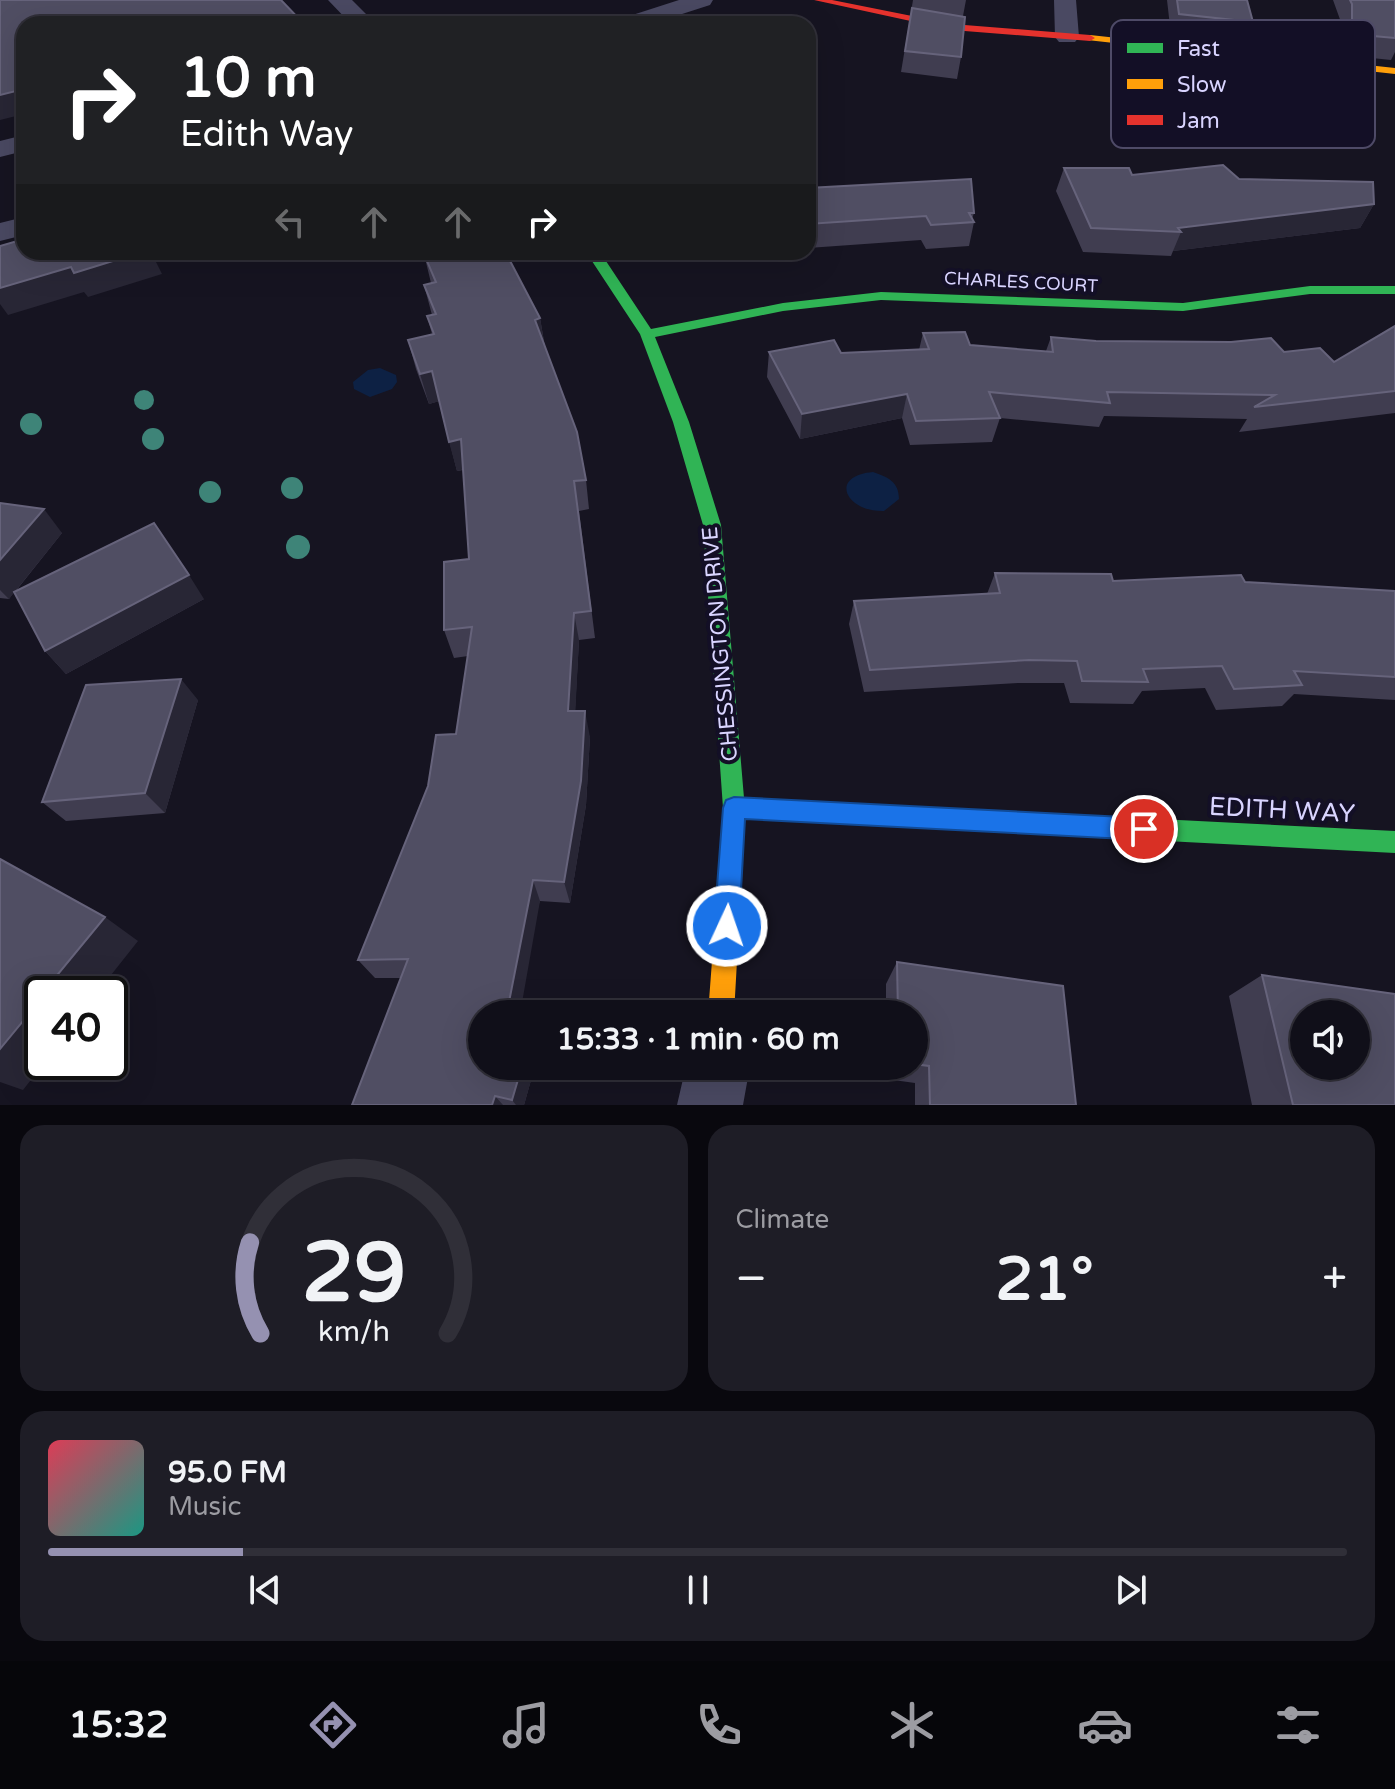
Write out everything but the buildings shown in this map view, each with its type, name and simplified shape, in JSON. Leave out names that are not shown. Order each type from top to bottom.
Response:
[{"type":"street","points":[[339,0],[356,16]]},
{"type":"street","points":[[653,16],[702,0]]},
{"type":"street","points":[[819,0],[952,27],[1111,40]]},
{"type":"street","points":[[1065,0],[1067,37]]},
{"type":"street","points":[[1375,69],[1395,71]]},
{"type":"street","name":"CHESSINGTON DRIVE","points":[[598,260],[647,334],[681,422],[712,525],[734,808],[722,1000]]},
{"type":"street","name":"CHARLES COURT","points":[[647,334],[783,307],[881,296],[1183,307],[1310,290],[1395,290]]},
{"type":"street","name":"EDITH WAY","points":[[734,808],[1395,842]]},
{"type":"street","points":[[710,1105],[715,1080]]},
{"type":"water","points":[[380,368],[396,375],[397,382],[392,389],[370,397],[354,389],[353,382],[368,370]]},
{"type":"water","points":[[873,472],[892,481],[897,488],[899,499],[884,511],[860,506],[847,493],[850,480]]},
{"type":"traffic: fast","points":[[598,260],[647,334],[681,422],[712,525],[734,808],[728,908]]},
{"type":"traffic: fast","points":[[647,334],[783,307],[881,296],[1183,307],[1310,290],[1395,290]]},
{"type":"traffic: fast","points":[[734,808],[1395,842]]},
{"type":"traffic: slow","points":[[1090,38],[1111,40]]},
{"type":"traffic: slow","points":[[1375,69],[1395,71]]},
{"type":"traffic: slow","points":[[722,1000],[728,908]]},
{"type":"traffic: jam","points":[[819,0],[952,27],[1090,38]]},
{"type":"route","points":[[727,926],[734,808],[1144,829]]}]
